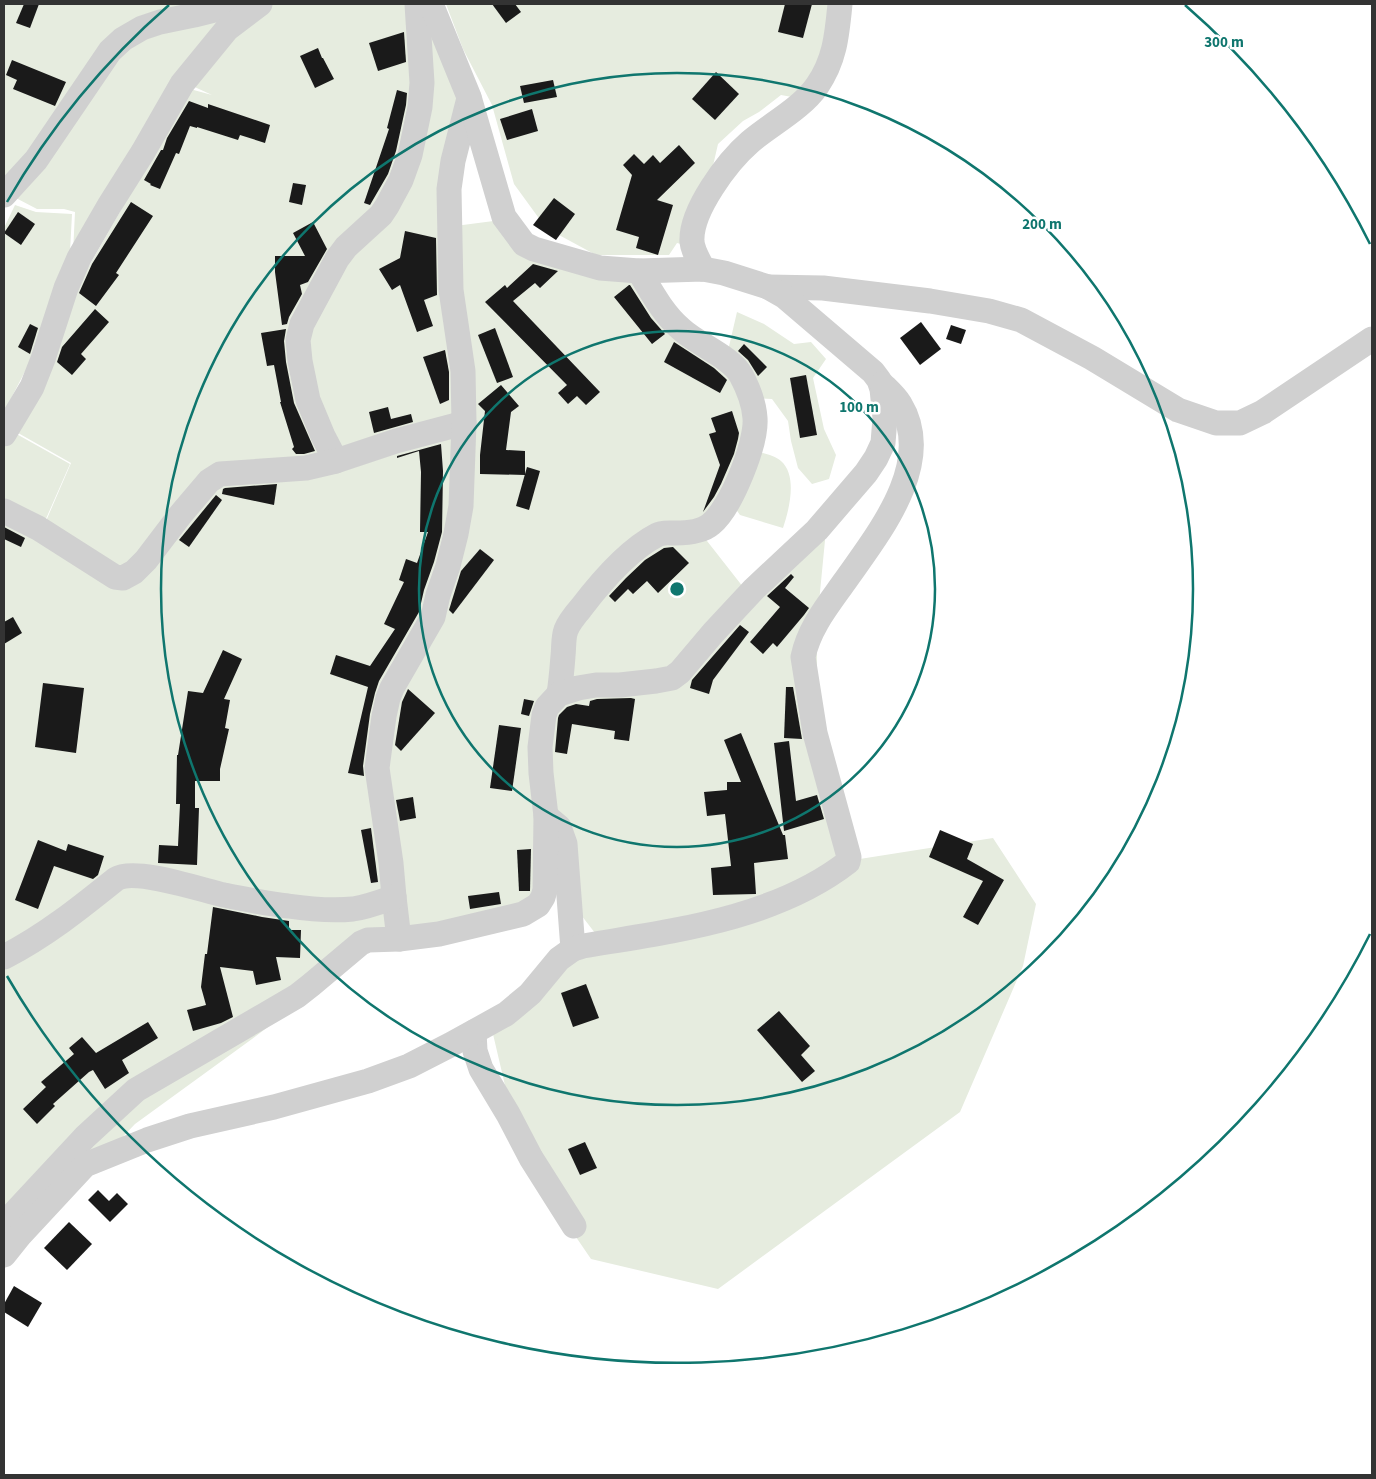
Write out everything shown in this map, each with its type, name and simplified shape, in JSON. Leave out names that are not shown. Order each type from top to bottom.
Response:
[{"type":"lane","points":[[4,195],[36,160],[110,51],[123,39],[142,28],[160,22],[238,4]]},
{"type":"lane","points":[[4,434],[32,387],[69,281],[79,258],[109,206],[182,84],[227,29],[260,4]]},
{"type":"lane","points":[[336,461],[308,400],[298,340],[302,324],[337,259],[381,215],[400,180],[410,155],[420,107],[422,83],[417,4]]},
{"type":"lane","points":[[85,1165],[147,1140],[190,1126],[274,1107],[368,1082],[409,1066],[506,1014],[522,1002],[560,959],[573,949],[678,930],[742,915],[807,888],[825,878],[849,860],[814,733],[803,657],[811,632],[887,519],[905,482],[911,455],[910,426],[900,403],[873,372],[800,308],[784,296],[768,288],[724,273],[703,269],[639,271],[600,268],[534,249],[524,244],[504,217],[469,97],[431,4]]},
{"type":"lane","points":[[703,269],[693,250],[692,243],[692,235],[701,206],[711,189],[749,142],[801,103],[816,88],[828,67],[836,44],[840,4]]},
{"type":"lane","points":[[399,939],[391,862],[377,768],[380,739],[390,693],[433,617],[448,566],[461,506],[464,423],[463,371],[451,290],[449,189],[453,161],[469,97]]},
{"type":"lane","points":[[559,694],[564,638],[570,622],[597,587],[626,558],[647,541],[660,533],[679,533],[704,528],[718,518],[733,491],[751,449],[754,434],[755,418],[752,400],[740,373],[734,366],[694,341],[679,328],[654,296],[639,271]]},
{"type":"lane","points":[[768,288],[823,288],[930,301],[989,311],[1021,320],[1092,358],[1178,410],[1216,423],[1240,423],[1264,412],[1372,339]]},
{"type":"lane","points":[[4,1224],[85,1137],[136,1090],[296,996],[361,943],[368,940],[399,939],[439,934],[523,914],[538,905],[545,890],[546,816],[540,747],[545,710],[559,694],[578,688],[620,686],[656,681],[672,678],[680,672],[713,632],[754,589],[817,530],[866,473],[881,449],[884,436],[886,418],[879,380]]},
{"type":"lane","points":[[4,511],[38,528],[115,577],[123,578],[128,577],[146,560],[209,481],[224,472],[306,468],[464,423]]},
{"type":"lane","points":[[546,816],[559,827],[565,844],[573,949]]},
{"type":"lane","points":[[4,957],[27,945],[59,924],[122,876],[168,880],[225,895],[322,910],[353,909],[394,897]]},
{"type":"lane","points":[[474,1032],[475,1051],[481,1069],[531,1158],[574,1226]]},
{"type":"lane","points":[[4,1255],[85,1165],[150,1082]]},
{"type":"shaded area","points":[[4,4],[429,4],[465,127],[455,226],[509,219],[542,245],[603,263],[657,296],[727,355],[737,312],[764,324],[794,344],[811,342],[826,359],[813,378],[824,429],[836,455],[829,479],[812,484],[798,468],[788,421],[772,399],[756,398],[752,450],[781,461],[786,467],[791,484],[788,512],[783,528],[740,515],[730,501],[700,532],[747,592],[826,530],[817,623],[817,685],[847,861],[993,838],[1036,904],[1023,966],[960,1112],[718,1289],[591,1259],[522,1158],[489,1017],[595,933],[578,911],[571,866],[540,899],[379,943],[135,1124],[4,1261],[4,427],[70,464],[45,521],[117,579],[46,521],[71,463],[4,425],[4,415],[190,89],[212,95],[186,83],[73,253],[75,212],[64,209],[37,209],[14,197],[4,206]]},
{"type":"shaded area","points":[[446,4],[834,4],[829,50],[803,99],[781,95],[759,112],[743,121],[718,144],[709,183],[681,244],[677,243],[669,255],[596,255],[546,228],[514,184],[492,105],[463,49]]},
{"type":"shaded area","points":[[15,205],[36,212],[72,214],[70,252],[83,259],[4,412],[4,228]]},
{"type":"building","points":[[24,4],[39,4],[30,28],[16,23]]},
{"type":"building","points":[[492,4],[515,4],[521,12],[506,23]]},
{"type":"building","points":[[785,4],[812,4],[803,38],[778,32]]},
{"type":"building","points":[[404,32],[406,62],[378,71],[369,43]]},
{"type":"building","points":[[318,48],[334,79],[315,88],[300,56]]},
{"type":"building","points":[[12,60],[66,82],[55,106],[13,89],[17,80],[6,75]]},
{"type":"building","points":[[716,72],[739,94],[715,120],[692,99]]},
{"type":"building","points":[[553,80],[557,97],[524,103],[520,86]]},
{"type":"building","points":[[397,90],[407,93],[396,151],[388,174],[370,205],[364,203],[389,129],[387,128]]},
{"type":"building","points":[[189,101],[208,108],[208,104],[270,125],[265,143],[240,135],[238,140],[190,126],[179,154],[176,153],[160,189],[144,180],[161,150],[163,150],[167,138]]},
{"type":"building","points":[[532,109],[538,131],[507,140],[500,119]]},
{"type":"building","points":[[679,145],[695,163],[657,200],[673,205],[658,255],[636,248],[639,237],[616,230],[632,175],[623,165],[634,154],[644,164],[653,155],[660,163]]},
{"type":"building","points":[[293,183],[306,185],[302,205],[289,202]]},
{"type":"building","points":[[554,198],[575,214],[556,240],[533,225]]},
{"type":"building","points":[[131,202],[153,216],[116,273],[119,275],[96,306],[79,293],[92,264]]},
{"type":"building","points":[[18,212],[35,224],[21,245],[4,233]]},
{"type":"building","points":[[313,222],[327,249],[308,282],[300,285],[302,294],[287,324],[282,325],[275,272],[275,256],[305,256],[293,233]]},
{"type":"building","points":[[405,231],[436,238],[437,295],[424,300],[433,326],[417,332],[400,285],[392,290],[379,269],[400,258]]},
{"type":"building","points":[[533,264],[558,271],[540,288],[535,283],[513,301],[600,392],[586,405],[577,396],[568,404],[558,393],[567,385],[485,302],[505,285],[507,288]]},
{"type":"building","points":[[629,285],[651,318],[665,334],[652,344],[614,297]]},
{"type":"building","points":[[95,309],[109,322],[81,354],[86,359],[72,375],[57,362],[62,347]]},
{"type":"building","points":[[921,322],[941,349],[920,365],[900,338]]},
{"type":"building","points":[[30,324],[38,328],[30,354],[18,347]]},
{"type":"building","points":[[951,325],[966,330],[961,344],[946,339]]},
{"type":"building","points":[[495,328],[513,377],[497,383],[478,335]]},
{"type":"building","points":[[286,329],[284,341],[286,362],[294,403],[315,451],[304,454],[296,454],[292,449],[294,447],[280,402],[274,365],[267,366],[261,333]]},
{"type":"building","points":[[674,342],[714,368],[727,380],[720,393],[664,362]]},
{"type":"building","points":[[744,344],[767,367],[758,376],[748,360],[738,351]]},
{"type":"building","points":[[445,350],[449,372],[449,400],[440,404],[423,357]]},
{"type":"building","points":[[806,375],[817,435],[800,438],[790,378]]},
{"type":"building","points":[[501,385],[519,406],[511,412],[506,450],[525,451],[525,475],[480,474],[480,455],[485,411],[478,404]]},
{"type":"building","points":[[388,407],[391,419],[411,414],[413,422],[374,433],[369,412]]},
{"type":"building","points":[[732,411],[739,433],[734,454],[721,484],[703,512],[720,465],[709,434],[716,432],[711,418]]},
{"type":"building","points":[[441,444],[443,471],[442,532],[434,562],[424,590],[419,612],[379,681],[375,693],[370,714],[363,766],[364,776],[348,773],[368,687],[330,674],[336,655],[370,666],[395,629],[384,624],[404,582],[399,580],[406,559],[417,563],[428,532],[420,532],[421,472],[419,451],[397,458],[397,456]]},
{"type":"building","points":[[527,467],[540,471],[529,510],[516,506]]},
{"type":"building","points":[[277,484],[274,505],[222,494],[225,488]]},
{"type":"building","points":[[216,495],[222,500],[189,547],[179,540]]},
{"type":"building","points":[[4,527],[25,538],[21,547],[4,539]]},
{"type":"building","points":[[673,547],[689,563],[658,593],[647,581],[633,594],[628,589],[615,602],[609,596],[645,560],[664,548]]},
{"type":"building","points":[[480,549],[494,560],[453,614],[449,610],[461,571]]},
{"type":"building","points":[[791,574],[794,577],[785,588],[809,608],[777,647],[773,643],[763,654],[750,642],[780,607],[767,596]]},
{"type":"building","points":[[13,617],[22,633],[4,644],[4,622]]},
{"type":"building","points":[[740,625],[749,632],[713,680],[709,694],[690,688],[692,680]]},
{"type":"building","points":[[223,650],[242,659],[224,699],[230,700],[225,728],[229,729],[220,769],[220,781],[195,781],[195,808],[199,808],[197,865],[158,863],[159,845],[178,846],[180,804],[176,804],[177,755],[188,691],[203,693]]},
{"type":"building","points":[[43,683],[84,688],[76,753],[35,747]]},
{"type":"building","points":[[786,687],[793,687],[802,739],[784,738]]},
{"type":"building","points":[[408,689],[435,713],[401,751],[395,745],[402,702]]},
{"type":"building","points":[[524,699],[534,701],[529,716],[521,714]]},
{"type":"building","points":[[597,699],[635,699],[629,741],[614,739],[615,731],[572,724],[567,754],[555,752],[558,718],[567,707],[576,704],[589,706],[590,701]]},
{"type":"building","points":[[499,725],[521,728],[512,791],[490,788]]},
{"type":"building","points":[[741,733],[783,835],[785,835],[788,859],[754,863],[756,894],[713,895],[711,868],[731,866],[725,814],[707,816],[704,792],[727,790],[727,782],[741,782],[724,740]]},
{"type":"building","points":[[789,741],[796,801],[817,795],[824,819],[784,831],[774,743]]},
{"type":"building","points":[[413,797],[416,818],[400,821],[396,800]]},
{"type":"building","points":[[371,828],[378,882],[371,883],[361,830]]},
{"type":"building","points":[[940,830],[973,844],[967,859],[1004,880],[978,925],[963,917],[983,881],[929,857]]},
{"type":"building","points":[[38,840],[66,851],[68,844],[104,856],[98,875],[93,879],[54,866],[38,909],[15,900]]},
{"type":"building","points":[[531,849],[530,891],[519,891],[517,850]]},
{"type":"building","points":[[499,892],[501,904],[470,909],[468,896]]},
{"type":"building","points":[[213,907],[289,921],[289,930],[301,930],[300,958],[276,957],[281,980],[256,985],[253,971],[220,967],[233,1017],[221,1023],[193,1031],[187,1010],[206,1005],[201,987]]},
{"type":"building","points":[[586,984],[599,1018],[573,1027],[561,993]]},
{"type":"building","points":[[779,1011],[810,1046],[801,1055],[815,1071],[802,1082],[757,1030]]},
{"type":"building","points":[[148,1022],[158,1038],[122,1060],[129,1073],[105,1089],[93,1070],[89,1072],[53,1104],[55,1106],[37,1124],[23,1109],[46,1087],[41,1082],[74,1054],[69,1048],[82,1037],[96,1053]]},
{"type":"building","points":[[585,1142],[597,1168],[580,1175],[568,1149]]},
{"type":"building","points":[[98,1190],[109,1201],[117,1193],[128,1204],[110,1222],[88,1200]]},
{"type":"building","points":[[69,1222],[92,1244],[67,1270],[44,1248]]},
{"type":"building","points":[[14,1286],[42,1303],[28,1327],[4,1312],[4,1304]]}]
